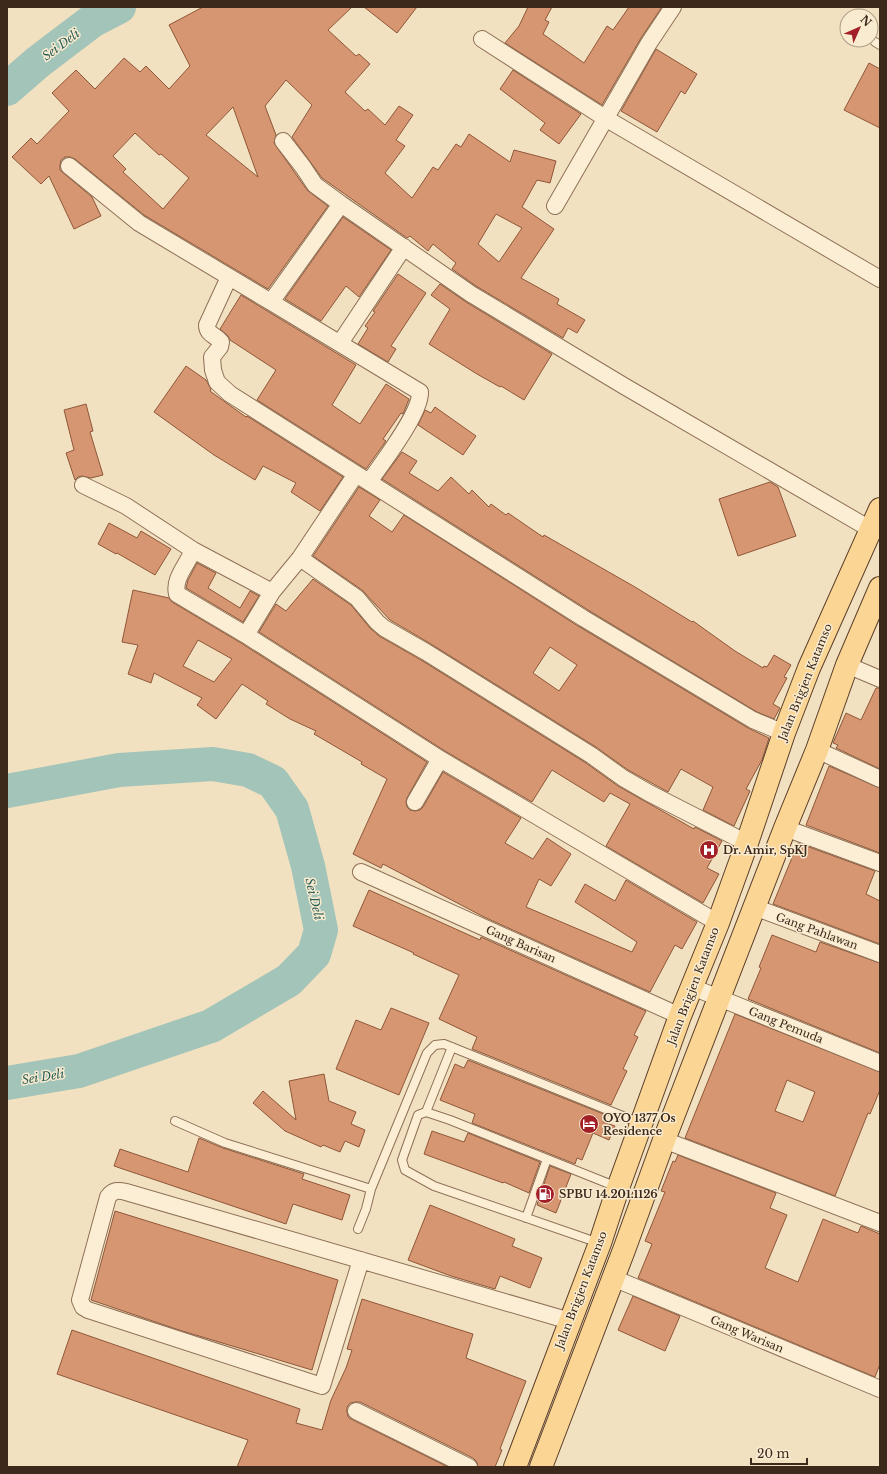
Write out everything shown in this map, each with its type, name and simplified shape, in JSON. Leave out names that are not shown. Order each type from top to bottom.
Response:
[{"type":"main road","name":"Jalan Brigjen Katamso","points":[[514,1467],[600,1243],[618,1188],[680,1016],[718,923],[784,733],[809,668],[880,509]]},
{"type":"main road","points":[[541,1467],[624,1250],[664,1140],[785,828],[817,750],[847,665],[880,588]]},
{"type":"main road","points":[[600,1243],[624,1250]]},
{"type":"street","points":[[555,206],[649,43],[672,7]]},
{"type":"street","points":[[482,39],[605,118],[880,279]]},
{"type":"street","points":[[283,141],[315,185],[478,298],[624,386],[870,529]]},
{"type":"street","points":[[69,166],[140,223],[420,392],[419,403],[413,416],[272,592],[246,635]]},
{"type":"street","points":[[271,302],[341,204]]},
{"type":"street","points":[[340,343],[404,247]]},
{"type":"street","points":[[229,277],[207,325],[207,330],[219,339],[221,344],[212,357],[213,370],[217,382],[230,394],[583,618],[753,720],[784,733]]},
{"type":"street","points":[[83,485],[126,506],[193,550],[272,592]]},
{"type":"street","points":[[193,550],[177,580],[177,594],[246,635],[440,759],[718,923]]},
{"type":"street","points":[[300,558],[357,598],[384,628],[426,652],[591,755],[623,778],[649,793],[747,843]]},
{"type":"street","points":[[847,665],[880,679]]},
{"type":"street","points":[[817,750],[880,779]]},
{"type":"street","points":[[415,802],[440,759]]},
{"type":"street","points":[[785,828],[880,863]]},
{"type":"street","name":"Gang Barisan","points":[[361,872],[680,1016]]},
{"type":"street","name":"Gang Pahlawan","points":[[754,908],[880,954]]},
{"type":"street","name":"Gang Pemuda","points":[[692,987],[880,1063]]},
{"type":"street","points":[[664,1140],[880,1223]]},
{"type":"street","points":[[361,1260],[322,1386],[88,1310],[83,1307],[80,1300],[108,1197],[113,1192],[118,1190],[361,1260],[570,1321]]},
{"type":"street","name":"Gang Warisan","points":[[613,1278],[880,1389]]},
{"type":"street","points":[[356,1412],[469,1467]]},
{"type":"lane","points":[[358,1229],[366,1209],[371,1189],[426,1053],[438,1044],[444,1044],[452,1047],[641,1123]]},
{"type":"lane","points":[[426,1112],[452,1047]]},
{"type":"lane","points":[[600,1243],[434,1186],[405,1170],[402,1160],[418,1115],[426,1112],[618,1188]]},
{"type":"lane","points":[[175,1121],[225,1143],[371,1189]]},
{"type":"lane","points":[[526,1218],[547,1159]]},
{"type":"building","points":[[203,7],[352,7],[328,30],[356,56],[359,54],[370,64],[345,92],[365,111],[368,109],[385,125],[399,106],[413,115],[396,140],[405,146],[385,173],[412,198],[433,167],[438,170],[456,144],[461,147],[469,134],[510,162],[514,150],[556,161],[550,183],[537,180],[522,207],[554,229],[521,278],[559,299],[557,304],[585,320],[577,333],[568,328],[563,338],[476,286],[452,269],[456,263],[433,244],[428,251],[410,236],[407,238],[322,178],[292,137],[312,105],[286,80],[265,106],[276,135],[274,143],[307,190],[328,206],[268,289],[144,215],[75,159],[65,157],[61,160],[60,170],[92,197],[101,216],[74,229],[49,176],[41,184],[12,157],[31,138],[37,144],[69,111],[52,93],[76,70],[95,89],[124,58],[140,72],[146,66],[169,89],[190,66],[169,25]],"holes":[[[233,107],[258,177],[206,135]],[[135,133],[159,155],[161,154],[189,178],[163,209],[123,172],[126,169],[113,156]],[[496,214],[522,228],[499,262],[478,244]]]},
{"type":"building","points":[[364,7],[417,7],[397,33]]},
{"type":"building","points":[[528,7],[552,7],[545,20],[549,22],[543,34],[584,63],[607,26],[613,30],[629,7],[662,7],[641,38],[602,105],[505,43],[519,26]]},
{"type":"building","points":[[656,49],[697,74],[685,94],[681,91],[657,132],[621,111]]},
{"type":"building","points":[[869,63],[880,69],[880,128],[844,110]]},
{"type":"building","points":[[513,70],[581,114],[559,144],[540,130],[545,123],[500,89]]},
{"type":"building","points":[[343,217],[391,250],[359,297],[346,286],[321,321],[285,299]]},
{"type":"building","points":[[398,274],[426,293],[391,346],[396,349],[388,362],[358,344],[368,328],[365,326],[375,312],[373,311]]},
{"type":"building","points":[[440,284],[466,302],[552,354],[524,400],[477,374],[429,344],[450,309],[431,295]]},
{"type":"building","points":[[241,295],[356,365],[332,405],[360,424],[386,384],[409,399],[403,414],[401,413],[383,439],[386,441],[366,469],[257,400],[276,370],[230,340],[228,336],[220,329]]},
{"type":"building","points":[[186,366],[206,380],[211,389],[210,391],[246,417],[247,416],[343,477],[320,511],[291,492],[296,483],[263,466],[255,480],[214,455],[154,412]]},
{"type":"building","points":[[86,404],[93,431],[90,432],[103,475],[91,478],[82,476],[75,480],[66,453],[74,450],[64,410]]},
{"type":"building","points":[[435,407],[476,436],[463,455],[418,425],[425,410],[431,413]]},
{"type":"building","points":[[402,452],[417,461],[409,473],[438,491],[451,477],[469,494],[472,490],[489,507],[491,504],[506,515],[508,513],[543,537],[544,535],[635,587],[692,622],[693,621],[735,651],[763,668],[764,666],[767,667],[774,655],[791,665],[784,677],[787,678],[773,704],[780,708],[774,719],[757,712],[588,610],[382,479]]},
{"type":"building","points":[[770,482],[778,487],[796,536],[738,556],[719,499]]},
{"type":"building","points":[[359,487],[380,500],[369,516],[392,532],[404,515],[578,626],[748,728],[769,738],[762,760],[746,789],[750,791],[734,826],[703,810],[713,787],[681,769],[668,792],[628,770],[596,747],[390,620],[362,590],[313,556]],"holes":[[[550,647],[577,665],[559,691],[533,673]]]},
{"type":"building","points":[[109,523],[137,538],[141,531],[171,549],[155,575],[98,544]]},
{"type":"building","points":[[197,563],[216,573],[208,588],[240,608],[250,591],[259,596],[243,622],[186,588],[188,580]]},
{"type":"building","points":[[313,579],[351,605],[370,628],[379,636],[421,660],[586,763],[618,786],[694,829],[695,827],[722,841],[707,868],[719,874],[703,903],[606,846],[630,804],[610,793],[604,802],[552,770],[532,802],[445,751],[259,632],[276,604],[286,611]]},
{"type":"building","points":[[133,590],[169,598],[172,602],[241,643],[427,762],[407,798],[407,807],[410,810],[420,810],[423,807],[443,772],[521,818],[505,843],[533,859],[547,838],[571,854],[551,886],[539,879],[526,907],[632,952],[637,942],[575,902],[585,884],[615,901],[626,880],[697,922],[682,949],[675,945],[650,992],[484,917],[383,864],[381,868],[353,854],[387,779],[361,764],[362,762],[314,734],[316,731],[290,719],[266,704],[268,701],[242,684],[216,719],[197,705],[202,698],[154,673],[151,683],[128,674],[138,645],[122,642]],"holes":[[[198,640],[232,659],[214,682],[183,666]]]},
{"type":"building","points":[[876,688],[880,688],[880,769],[836,748],[838,745],[833,743],[846,713],[861,720]]},
{"type":"building","points":[[829,766],[880,788],[880,853],[806,825]]},
{"type":"building","points":[[798,843],[875,871],[866,894],[880,901],[880,944],[773,904]]},
{"type":"building","points":[[369,890],[480,940],[481,937],[646,1011],[634,1035],[638,1037],[623,1069],[627,1071],[611,1105],[472,1049],[477,1037],[439,1019],[459,975],[353,926]]},
{"type":"building","points":[[772,935],[816,952],[820,942],[880,963],[880,1053],[748,999],[761,968],[759,967]]},
{"type":"building","points":[[391,1008],[429,1023],[399,1095],[336,1069],[356,1020],[381,1030]]},
{"type":"building","points":[[735,1014],[880,1072],[880,1090],[870,1114],[868,1113],[835,1196],[685,1138]],"holes":[[[787,1080],[815,1092],[803,1122],[775,1111]]]},
{"type":"building","points":[[468,1060],[606,1115],[603,1122],[615,1126],[609,1140],[593,1133],[582,1160],[577,1158],[575,1164],[472,1123],[475,1114],[440,1100],[455,1064],[464,1068]]},
{"type":"building","points":[[324,1074],[329,1101],[356,1112],[351,1124],[365,1130],[359,1147],[345,1141],[340,1152],[323,1145],[321,1147],[285,1131],[253,1103],[263,1091],[296,1120],[289,1081]]},
{"type":"building","points":[[432,1131],[464,1142],[468,1133],[540,1162],[529,1193],[504,1182],[503,1183],[424,1154]]},
{"type":"building","points":[[199,1138],[223,1148],[304,1174],[302,1179],[350,1195],[342,1220],[293,1204],[286,1224],[114,1166],[120,1149],[188,1172]]},
{"type":"building","points":[[678,1155],[776,1193],[770,1208],[787,1215],[765,1268],[798,1282],[823,1219],[858,1233],[861,1226],[880,1234],[880,1364],[875,1377],[638,1278],[652,1244],[645,1241],[665,1192],[661,1191],[673,1161],[675,1162]]},
{"type":"building","points":[[550,1166],[571,1174],[556,1213],[537,1205]]},
{"type":"building","points":[[430,1205],[515,1239],[512,1246],[542,1258],[530,1288],[500,1276],[495,1289],[451,1276],[408,1260]]},
{"type":"building","points":[[115,1211],[338,1280],[312,1370],[179,1330],[91,1300]]},
{"type":"building","points":[[633,1296],[680,1316],[665,1351],[618,1330]]},
{"type":"building","points":[[362,1299],[473,1334],[466,1358],[526,1381],[500,1449],[502,1450],[495,1467],[478,1467],[477,1462],[473,1458],[360,1402],[356,1402],[350,1403],[347,1407],[348,1417],[448,1467],[237,1467],[248,1440],[57,1374],[72,1330],[300,1409],[296,1423],[322,1430],[331,1400],[346,1368],[352,1350],[347,1349]]},
{"type":"waterway","name":"Sei Deli","points":[[7,89],[38,62],[92,21],[119,7]]},
{"type":"waterway","name":"Sei Deli","points":[[7,791],[119,770],[213,764],[248,770],[273,782],[292,809],[308,866],[321,930],[314,954],[289,980],[211,1026],[79,1071],[7,1083]]},
{"type":"place","name":"Dr. Amir, SpKJ","points":[[709,850]]},
{"type":"place","name":"OYO 1377 Os Residence","points":[[589,1124]]},
{"type":"place","name":"SPBU 14.201.1126","points":[[545,1194]]}]
